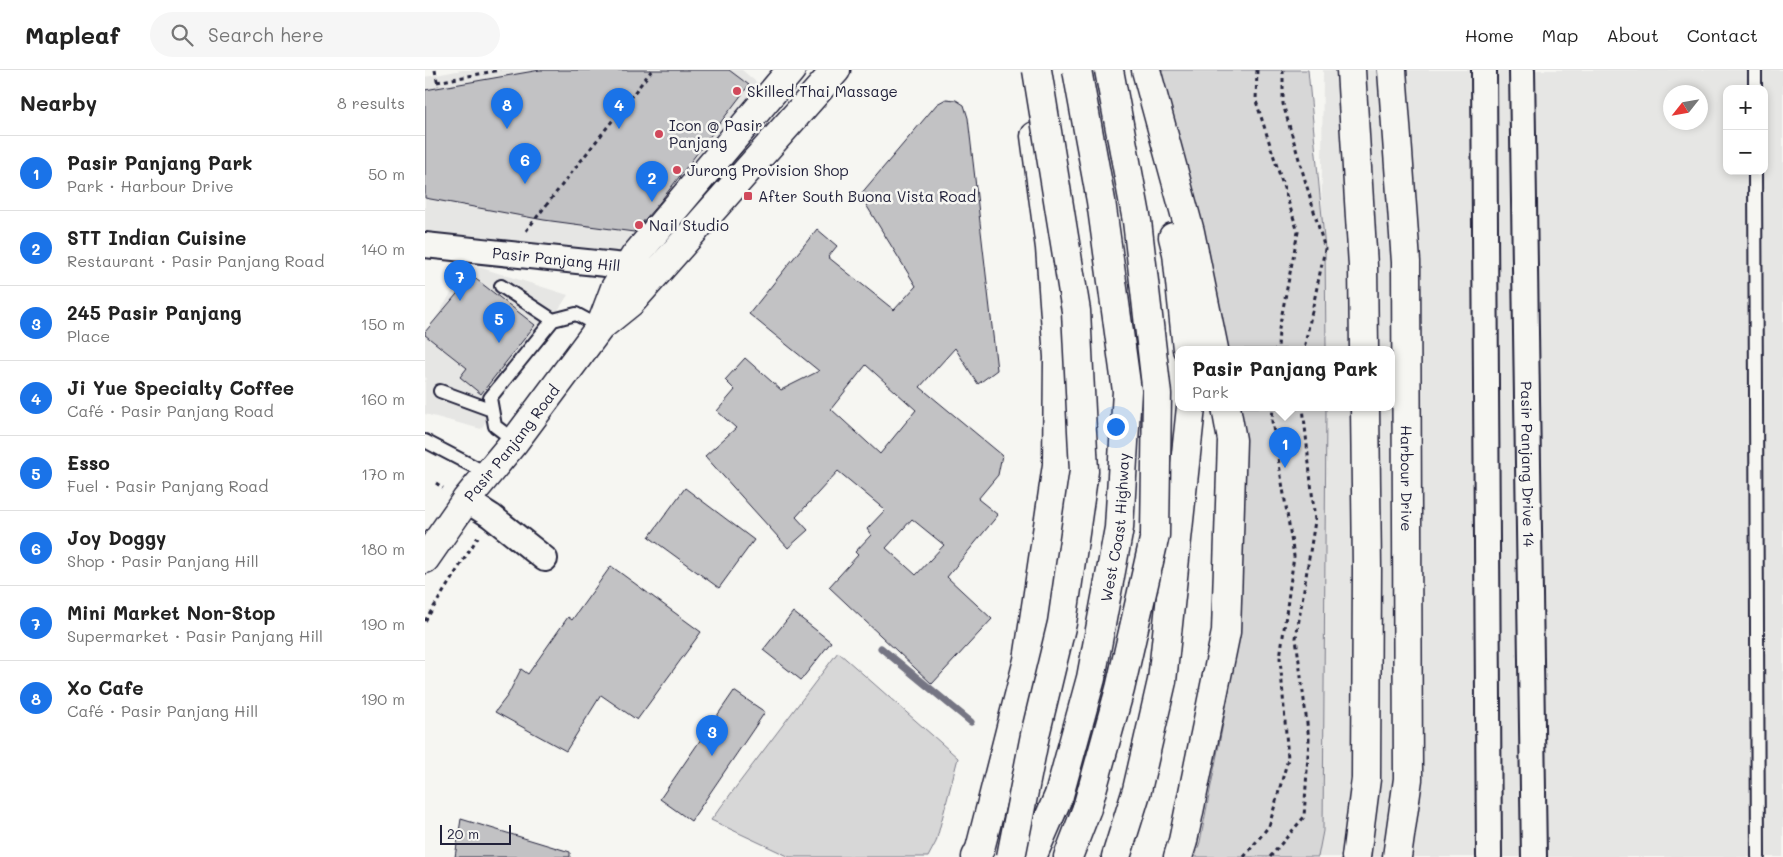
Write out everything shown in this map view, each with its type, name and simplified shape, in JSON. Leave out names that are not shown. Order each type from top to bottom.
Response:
[{"type":"main road","name":"Pasir Panjang Road","points":[[600,327],[615,288],[629,266],[791,70]]},
{"type":"main road","name":"Pasir Panjang Road","points":[[425,559],[456,495],[488,474],[600,327],[631,302],[836,70]]},
{"type":"main road","points":[[976,857],[1028,660],[1057,464],[1058,356],[1051,258],[1026,70]]},
{"type":"main road","points":[[1011,857],[1035,735],[1062,624],[1085,471],[1077,311],[1037,70]]},
{"type":"main road","name":"West Coast Highway","points":[[1032,857],[1059,795],[1091,678],[1119,528],[1127,392],[1101,201],[1077,70]]},
{"type":"main road","points":[[1068,857],[1087,808],[1120,689],[1155,535],[1157,394],[1137,221],[1109,70]]},
{"type":"main road","points":[[1132,70],[1177,253],[1187,346]]},
{"type":"main road","points":[[1146,70],[1190,232],[1213,346]]},
{"type":"main road","points":[[1351,70],[1363,266],[1364,346]]},
{"type":"main road","name":"Harbour Drive","points":[[1392,70],[1406,272],[1408,779],[1397,857]]},
{"type":"main road","points":[[1116,857],[1137,790],[1162,681],[1191,411]]},
{"type":"main road","points":[[1177,857],[1183,841],[1226,632],[1232,440],[1226,411]]},
{"type":"main road","points":[[1356,857],[1366,778],[1367,568],[1365,411]]},
{"type":"street","points":[[1473,70],[1485,107]]},
{"type":"street","points":[[1484,70],[1489,857]]},
{"type":"street","name":"Pasir Panjang Drive 14","points":[[1522,70],[1534,857]]},
{"type":"street","name":"Pasir Panjang Hill","points":[[425,245],[629,266],[659,271]]},
{"type":"street","points":[[456,495],[491,516],[545,559]]},
{"type":"lane","points":[[1755,70],[1755,85]]},
{"type":"lane","points":[[1755,175],[1758,857]]},
{"type":"lane","points":[[501,286],[553,320]]},
{"type":"lane","points":[[515,441],[495,426],[490,398],[553,320],[576,314],[600,327]]},
{"type":"lane","points":[[440,391],[493,410]]},
{"type":"lane","points":[[425,441],[488,474]]},
{"type":"path","points":[[435,70],[438,84],[500,70]]},
{"type":"path","points":[[508,253],[652,70]]},
{"type":"path","points":[[1257,70],[1256,101],[1298,232],[1279,329],[1278,346]]},
{"type":"path","points":[[1283,70],[1283,104],[1325,249],[1305,346]]},
{"type":"path","points":[[1244,857],[1269,826],[1288,759],[1280,658],[1294,556],[1273,411]]},
{"type":"path","points":[[1270,857],[1304,817],[1309,739],[1296,638],[1315,521],[1303,411]]},
{"type":"path","points":[[436,483],[456,495]]},
{"type":"shaded area","points":[[462,70],[742,70],[762,87],[624,260],[425,237],[425,77]]},
{"type":"shaded area","points":[[1156,70],[1308,70],[1325,249],[1326,346],[1221,346]]},
{"type":"shaded area","points":[[1323,70],[1783,70],[1783,857],[1314,857],[1319,411],[1395,411],[1395,346],[1320,346]]},
{"type":"shaded area","points":[[469,264],[568,295],[481,429],[425,414],[425,381],[427,379],[425,377],[425,336]]},
{"type":"shaded area","points":[[1236,411],[1326,411],[1323,831],[1318,857],[1195,857],[1200,842],[1224,719],[1238,630]]},
{"type":"shaded area","points":[[838,652],[958,758],[936,842],[928,857],[790,857],[711,820]]},
{"type":"building","points":[[540,70],[729,70],[749,85],[660,202],[634,232],[544,220],[425,198],[425,90]]},
{"type":"building","points":[[946,99],[956,100],[964,105],[968,118],[997,370],[978,384],[955,348],[920,387],[1002,455],[998,475],[978,499],[998,515],[947,577],[992,619],[932,684],[829,587],[858,555],[855,552],[871,535],[867,529],[885,510],[838,471],[796,517],[808,530],[788,548],[705,456],[736,428],[717,411],[735,390],[725,380],[745,358],[781,390],[819,371],[749,314],[817,229],[837,246],[828,257],[894,310],[916,286],[860,195],[937,104]],"holes":[[[866,365],[916,410],[880,454],[831,409]],[[912,519],[944,545],[916,575],[886,548]]]},
{"type":"building","points":[[472,276],[535,325],[481,394],[460,377],[467,368],[425,335],[425,332]]},
{"type":"building","points":[[685,488],[754,540],[719,588],[649,537]]},
{"type":"building","points":[[611,566],[701,632],[637,720],[601,695],[566,751],[495,712],[508,695],[521,669],[528,674],[568,617],[572,620]]},
{"type":"building","points":[[793,612],[831,642],[801,680],[763,650]]},
{"type":"building","points":[[734,691],[765,712],[691,821],[660,799]]},
{"type":"building","points":[[461,819],[570,852],[570,857],[455,857]]},
{"type":"waterway","points":[[881,648],[971,722]]},
{"type":"place","name":"Skilled Thai Massage","points":[[737,91]]},
{"type":"place","name":"Xo Cafe","points":[[507,129]]},
{"type":"place","name":"Ji Yue Specialty Coffee","points":[[619,129]]},
{"type":"place","name":"Icon @ Pasir Panjang","points":[[659,134]]},
{"type":"place","name":"Jurong Provision Shop","points":[[677,170]]},
{"type":"place","name":"Joy Doggy","points":[[525,184]]},
{"type":"place","name":"After South Buona Vista Road","points":[[748,196]]},
{"type":"place","name":"STT Indian Cuisine","points":[[652,202]]},
{"type":"place","name":"Nail Studio","points":[[639,225]]},
{"type":"place","name":"Mini Market Non-Stop","points":[[460,301]]},
{"type":"place","name":"Esso","points":[[499,343]]},
{"type":"place","name":"Pasir Panjang Park","points":[[1285,468]]},
{"type":"place","name":"245 Pasir Panjang","points":[[712,756]]}]
